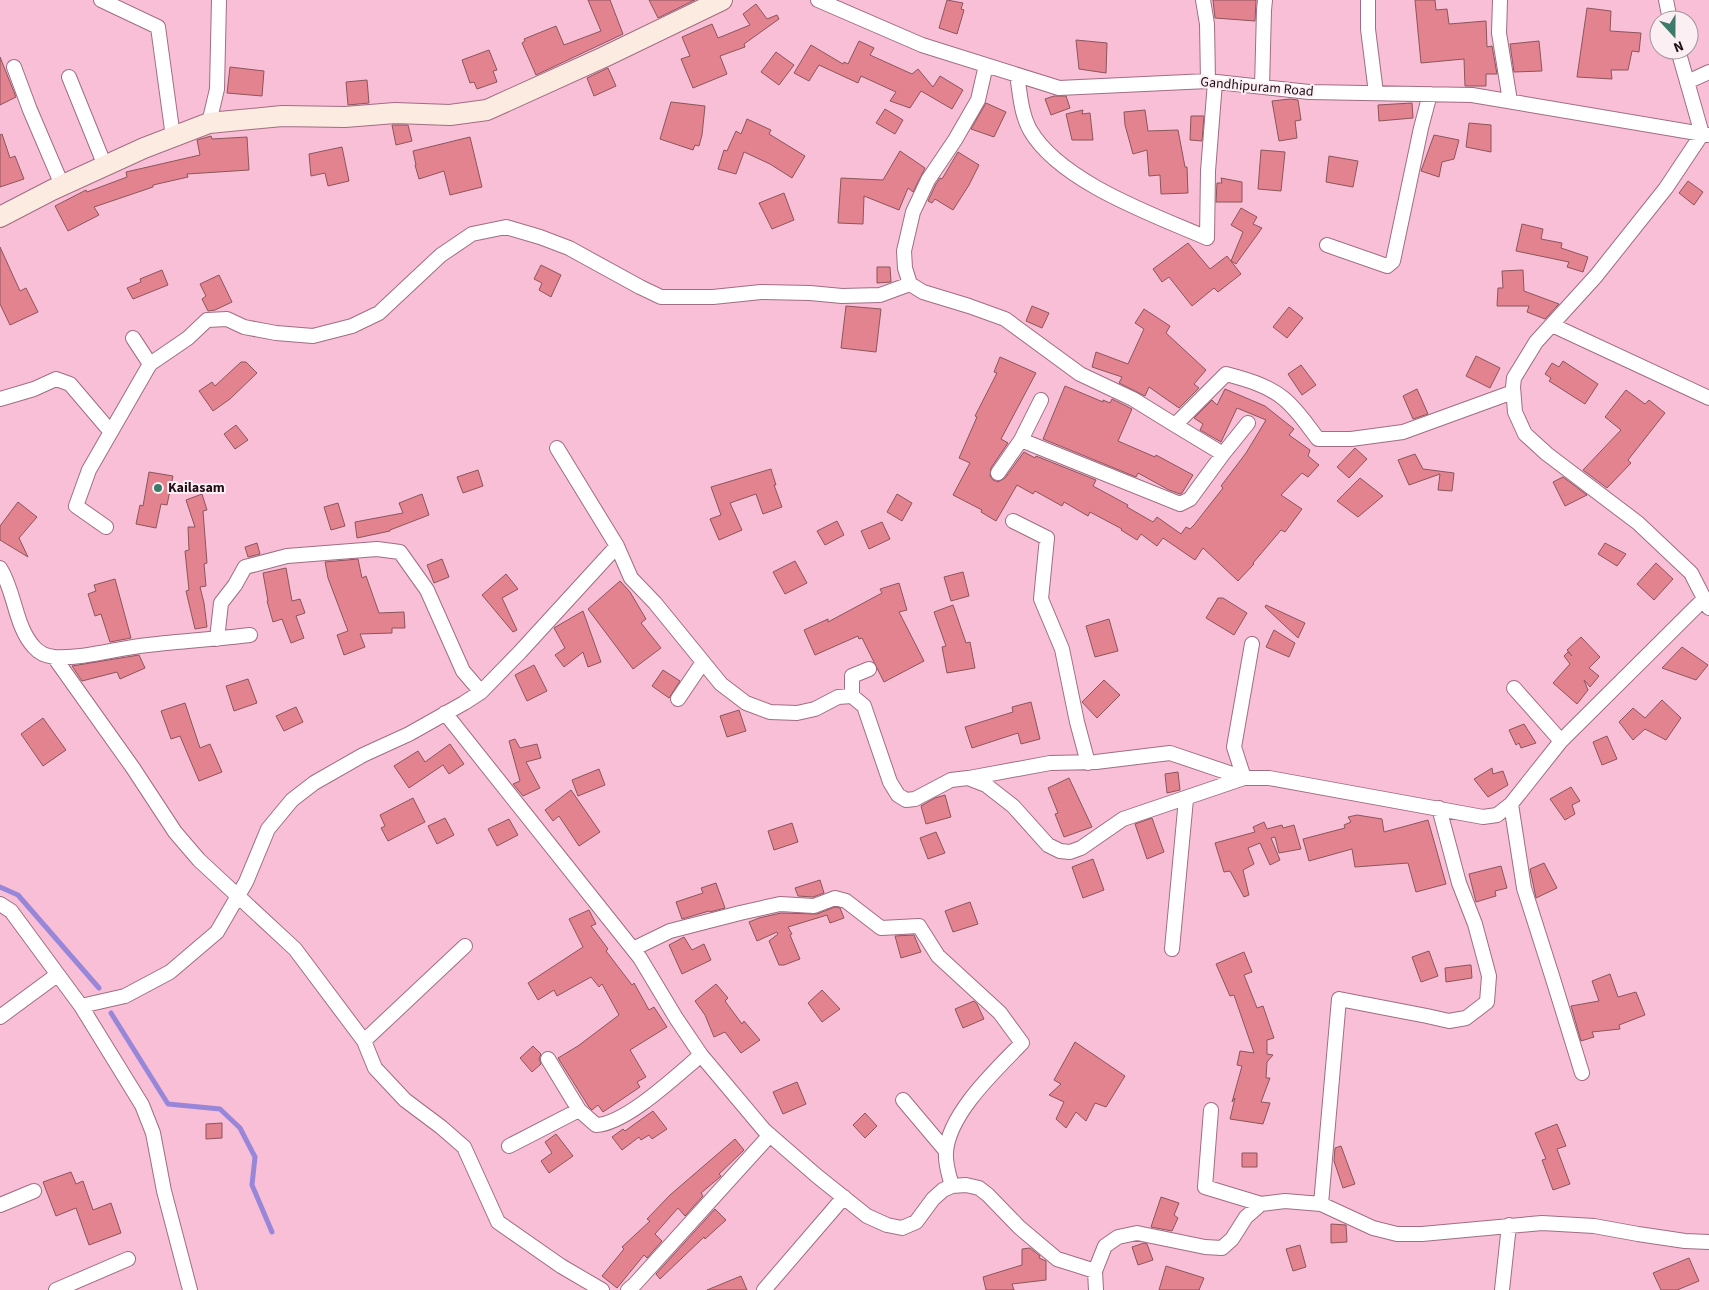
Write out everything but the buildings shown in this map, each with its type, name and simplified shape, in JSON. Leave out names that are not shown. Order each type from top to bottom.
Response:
[{"type":"street","points":[[101,0],[158,27],[173,137]]},
{"type":"street","points":[[209,123],[216,89],[219,0]]},
{"type":"street","points":[[0,217],[104,166],[209,123],[282,116],[345,117],[395,112],[450,114],[488,110],[722,0]]},
{"type":"street","name":"Gandhipuram Road","points":[[818,0],[922,45],[1059,88],[1211,82],[1309,92],[1472,95],[1705,134]]},
{"type":"street","points":[[1017,75],[1024,118],[1031,131],[1054,158],[1092,185],[1124,202],[1207,238],[1211,82],[1207,24],[1203,0]]},
{"type":"street","points":[[1262,87],[1265,0]]},
{"type":"street","points":[[1368,0],[1368,29],[1376,93]]},
{"type":"street","points":[[1500,0],[1499,33],[1510,102]]},
{"type":"street","points":[[557,448],[617,546],[632,578],[655,603],[721,684],[746,703],[770,712],[797,713],[815,709],[838,697],[852,696],[864,706],[890,782],[898,795],[906,800],[915,799],[951,780],[1050,763],[1088,763],[1170,753],[1244,778],[1269,778],[1482,817],[1497,815],[1511,804],[1561,741],[1707,603],[1691,573],[1638,523],[1547,454],[1525,434],[1515,412],[1514,392],[1514,378],[1536,342],[1596,276],[1666,188],[1705,134],[1681,60]]},
{"type":"street","points":[[986,65],[978,100],[955,140],[928,180],[913,212],[904,251],[905,268],[910,284],[923,292],[1005,319],[1080,374],[1133,399],[1223,454]]},
{"type":"street","points":[[14,67],[62,185]]},
{"type":"street","points":[[1687,82],[1709,72]]},
{"type":"street","points":[[69,77],[104,166]]},
{"type":"street","points":[[1326,245],[1387,266],[1393,261],[1430,94]]},
{"type":"street","points":[[106,527],[76,506],[89,470],[150,364],[188,338],[207,320],[227,319],[244,326],[313,336],[352,326],[379,313],[441,255],[472,234],[506,228],[569,248],[661,297],[713,297],[761,292],[842,296],[880,294],[910,284]]},
{"type":"street","points":[[1552,325],[1709,398]]},
{"type":"street","points":[[133,338],[150,364]]},
{"type":"street","points":[[1175,425],[1226,374],[1254,382],[1282,397],[1298,412],[1318,439],[1351,439],[1402,432],[1514,392]]},
{"type":"street","points":[[0,399],[34,389],[56,379],[70,384],[110,431]]},
{"type":"street","points":[[998,473],[1021,440],[1041,400]]},
{"type":"street","points":[[1021,440],[1180,504],[1190,499],[1248,423]]},
{"type":"street","points":[[1013,521],[1047,538],[1041,599],[1062,649],[1077,722],[1088,763]]},
{"type":"street","points":[[81,1006],[125,996],[170,972],[217,932],[246,882],[268,829],[292,800],[314,783],[363,754],[409,734],[481,692],[617,546]]},
{"type":"street","points":[[217,639],[221,604],[245,567],[287,556],[377,549],[400,552],[427,590],[463,671],[481,692]]},
{"type":"street","points":[[0,568],[7,579],[24,633],[34,647],[43,655],[54,657],[76,656],[147,645],[250,635]]},
{"type":"street","points":[[1244,778],[1234,747],[1252,644]]},
{"type":"street","points":[[54,657],[133,768],[175,832],[199,860],[295,949],[364,1041],[375,1068],[405,1100],[464,1147],[498,1222],[561,1266],[602,1290]]},
{"type":"street","points":[[678,699],[703,662]]},
{"type":"street","points":[[852,696],[852,676],[869,669]]},
{"type":"street","points":[[1514,688],[1561,741]]},
{"type":"street","points":[[445,713],[640,958],[701,1056],[770,1135],[867,1216],[887,1226],[902,1228],[916,1222],[933,1198],[943,1190],[952,1186],[966,1185],[979,1188],[988,1195],[1019,1227],[1057,1259],[1095,1270]]},
{"type":"street","points":[[968,778],[986,785],[1013,806],[1048,845],[1060,851],[1070,852],[1081,848],[1123,819],[1244,778]]},
{"type":"street","points":[[1172,949],[1186,799]]},
{"type":"street","points":[[1511,804],[1524,888],[1582,1073]]},
{"type":"street","points":[[1322,1204],[1339,1000],[1449,1021],[1466,1018],[1487,1002],[1489,976],[1475,924],[1459,883],[1439,808]]},
{"type":"street","points":[[633,949],[670,931],[740,913],[780,904],[814,906],[835,898],[846,901],[881,928],[919,926],[938,956],[1000,1013],[1022,1043],[980,1087],[962,1110],[951,1134],[946,1151],[946,1165],[952,1186]]},
{"type":"street","points":[[0,904],[11,911],[81,1006],[142,1105],[153,1133],[164,1191],[190,1290]]},
{"type":"street","points":[[364,1041],[466,946]]},
{"type":"street","points":[[0,1017],[57,975]]},
{"type":"street","points":[[548,1059],[579,1110],[596,1125],[610,1123],[641,1103],[701,1056]]},
{"type":"street","points":[[903,1100],[946,1151]]},
{"type":"street","points":[[509,1146],[579,1110]]},
{"type":"street","points":[[1211,1110],[1205,1187],[1261,1204],[1285,1201],[1322,1204],[1373,1228],[1398,1234],[1422,1234],[1542,1223],[1594,1226],[1685,1241],[1709,1242]]},
{"type":"street","points":[[628,1290],[770,1135]]},
{"type":"street","points":[[0,1205],[34,1191]]},
{"type":"street","points":[[764,1290],[844,1197]]},
{"type":"street","points":[[1096,1290],[1095,1270],[1105,1246],[1118,1237],[1137,1233],[1205,1247],[1222,1248],[1232,1239],[1246,1217],[1261,1204]]},
{"type":"street","points":[[1502,1290],[1509,1226]]},
{"type":"street","points":[[56,1290],[128,1260]]},
{"type":"waterway","points":[[0,887],[18,895],[99,988]]},
{"type":"waterway","points":[[111,1013],[168,1104],[220,1109],[240,1128],[255,1157],[252,1185],[272,1232]]},
{"type":"place","name":"Kailasam","points":[[158,488]]}]
